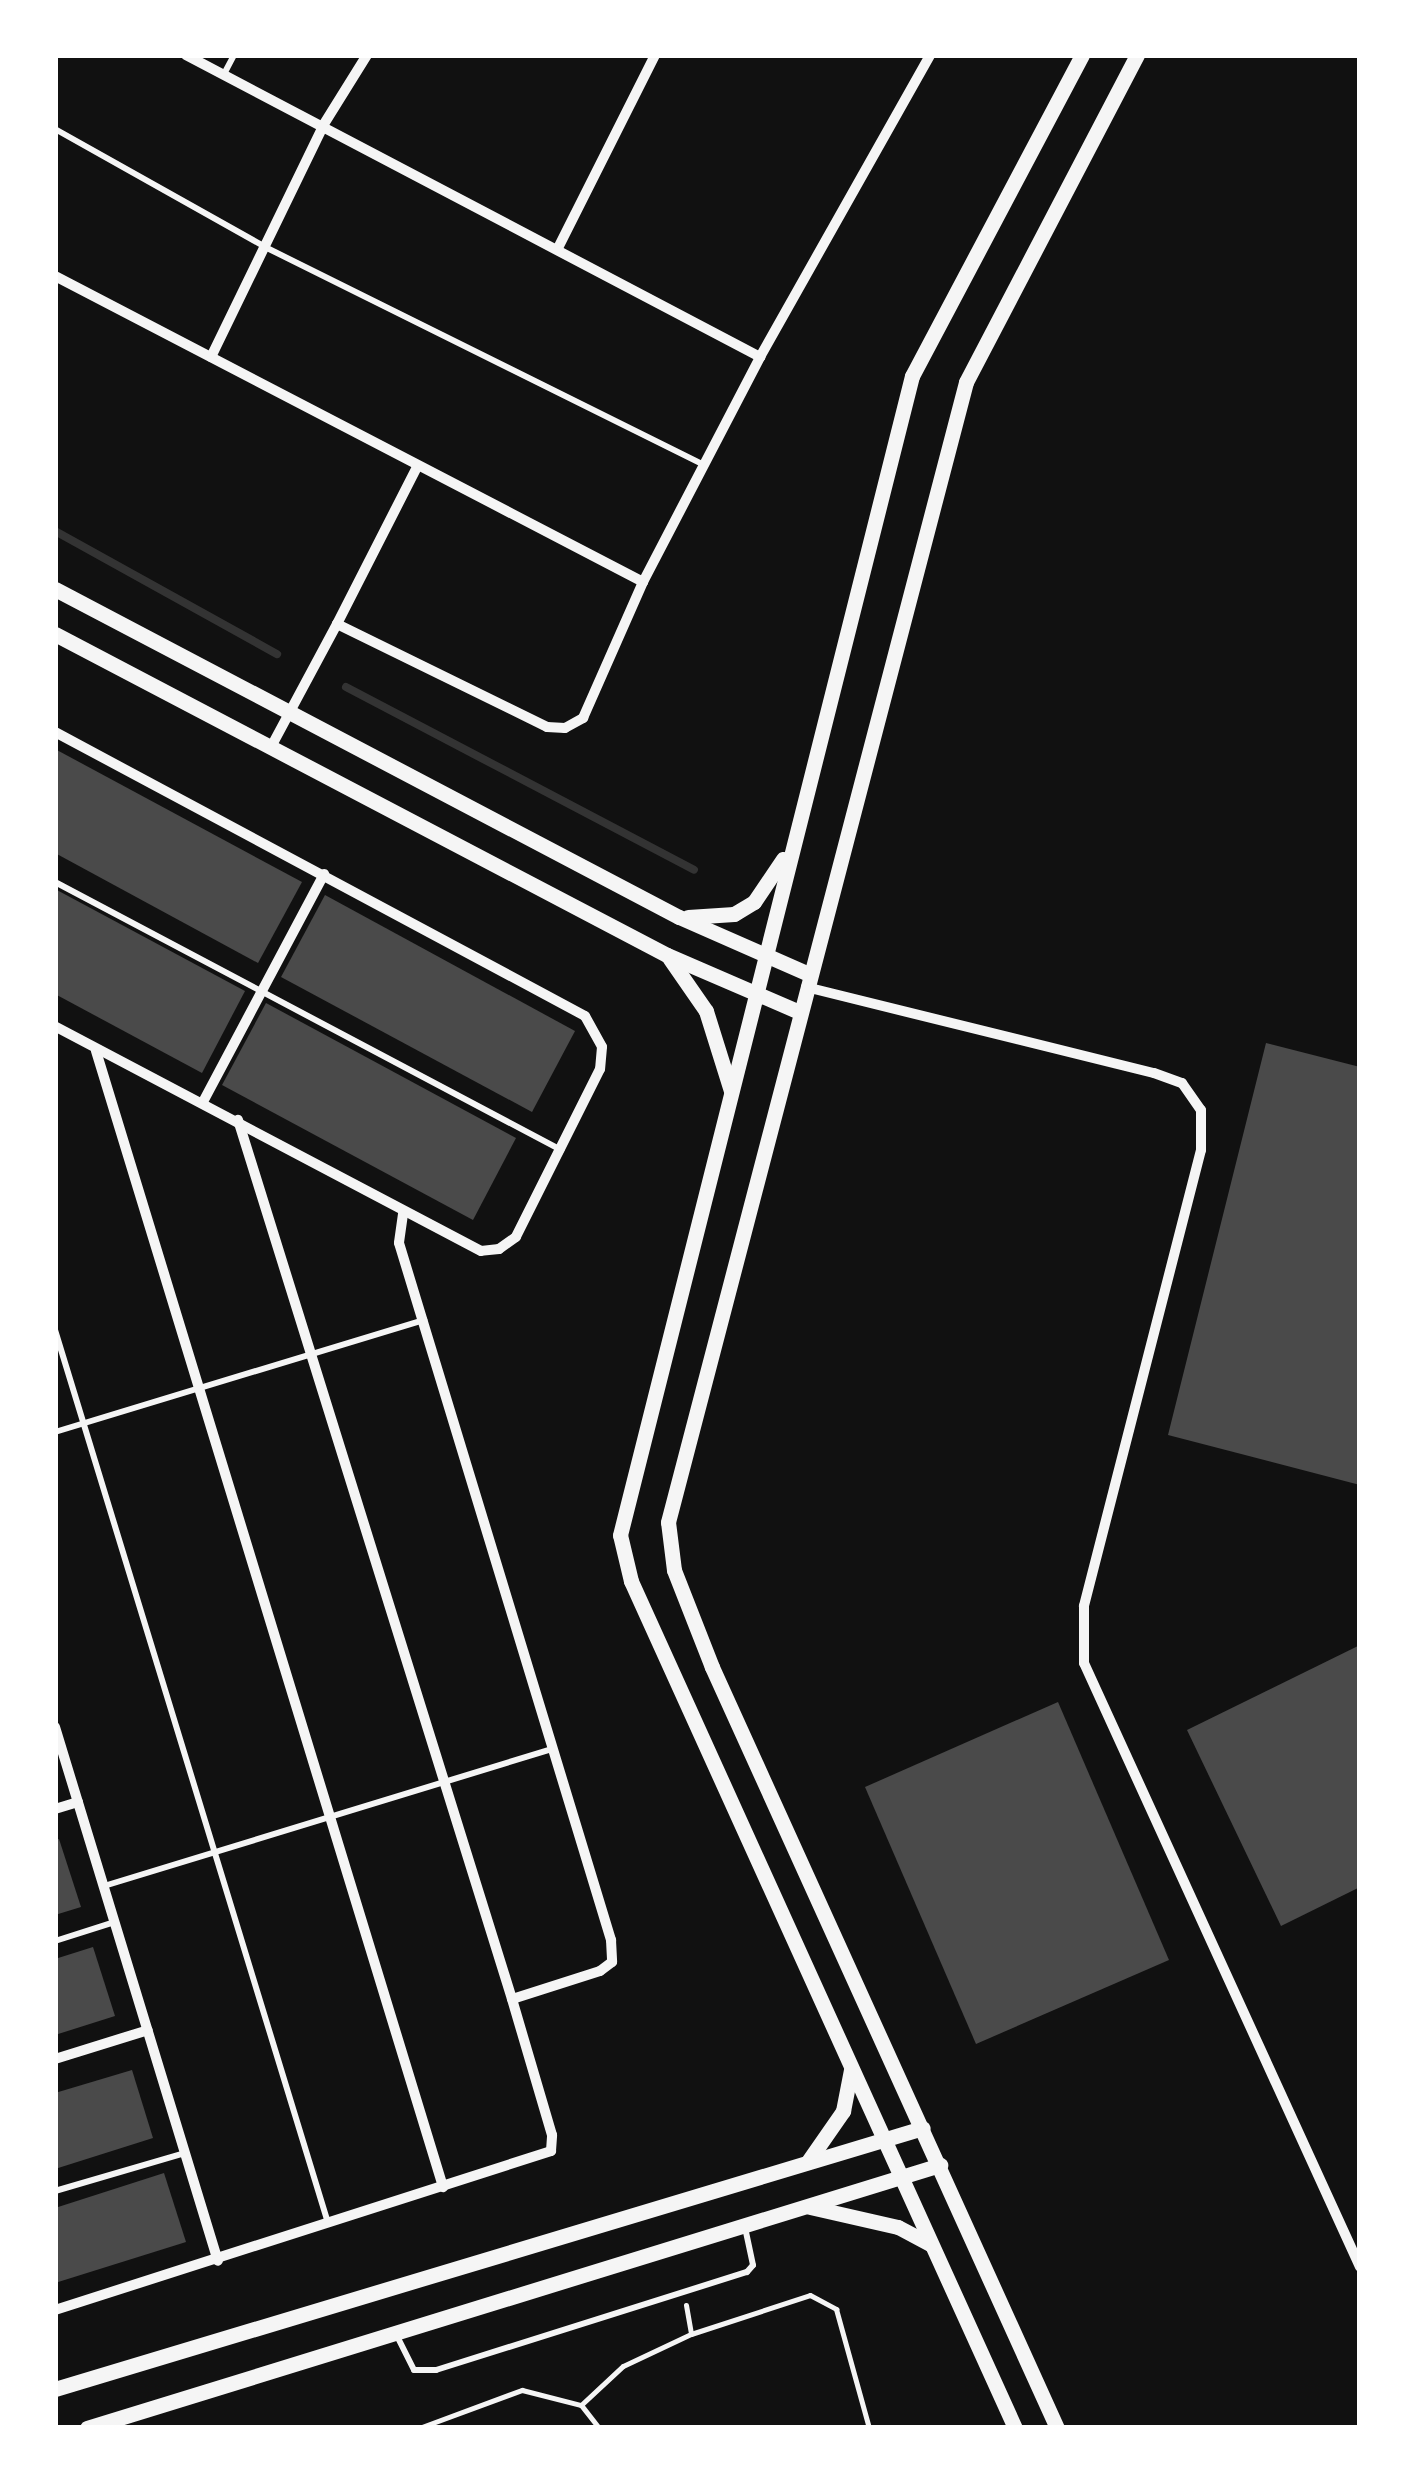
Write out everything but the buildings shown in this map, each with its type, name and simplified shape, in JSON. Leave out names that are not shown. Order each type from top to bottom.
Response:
[{"type":"street","points":[[186,55],[760,356]]},
{"type":"street","points":[[211,357],[324,124],[367,55]]},
{"type":"street","points":[[558,248],[654,55]]},
{"type":"street","points":[[337,624],[546,726],[565,728],[584,718],[643,582],[760,356],[930,55]]},
{"type":"street","points":[[1015,2428],[631,1581],[620,1535],[912,376],[1082,55]]},
{"type":"street","points":[[1057,2428],[712,1667],[674,1570],[668,1522],[798,1010],[966,382],[1137,55]]},
{"type":"street","points":[[55,276],[643,582]]},
{"type":"street","points":[[270,747],[417,467]]},
{"type":"street","points":[[55,589],[807,980],[1182,1083],[1201,1110],[1201,1150],[1084,1606],[1084,1663],[1360,2267]]},
{"type":"street","points":[[55,634],[667,956],[755,997],[798,1010]]},
{"type":"street","points":[[55,732],[585,1016],[602,1047],[600,1069],[516,1237],[499,1249],[481,1251],[403,1214],[204,1100],[58,1031]]},
{"type":"street","points":[[679,916],[712,918],[754,902],[794,837]]},
{"type":"street","points":[[204,1100],[324,874]]},
{"type":"street","points":[[667,956],[706,1012],[732,1095]]},
{"type":"street","points":[[96,1051],[443,2187]]},
{"type":"street","points":[[55,2310],[550,2151],[552,2135],[512,2000],[238,1120]]},
{"type":"street","points":[[403,1214],[399,1243],[612,1940],[612,1962],[512,2000]]},
{"type":"street","points":[[55,1728],[218,2260]]},
{"type":"street","points":[[55,1808],[78,1802]]},
{"type":"street","points":[[55,2058],[148,2030]]},
{"type":"street","points":[[806,2163],[843,2110],[852,2068]]},
{"type":"street","points":[[55,2389],[923,2128]]},
{"type":"street","points":[[87,2428],[940,2165]]},
{"type":"street","points":[[808,2206],[898,2227],[930,2244]]},
{"type":"lane","points":[[223,75],[234,55]]},
{"type":"lane","points":[[55,129],[264,247],[704,464]]},
{"type":"lane","points":[[55,882],[561,1150]]},
{"type":"lane","points":[[55,1432],[425,1320]]},
{"type":"lane","points":[[55,1330],[328,2225]]},
{"type":"lane","points":[[104,1886],[554,1748]]},
{"type":"lane","points":[[55,1941],[114,1922]]},
{"type":"lane","points":[[55,2191],[185,2153]]},
{"type":"lane","points":[[396,2332],[414,2370],[423,2372],[747,2272],[752,2265],[744,2225]]},
{"type":"path","points":[[683,2292],[691,2334]]},
{"type":"path","points":[[581,2405],[623,2366],[691,2334],[810,2295],[836,2309],[869,2428]]},
{"type":"path","points":[[420,2428],[522,2390],[581,2405],[599,2428]]},
{"type":"waterway","points":[[55,531],[277,654]]},
{"type":"waterway","points":[[346,687],[694,870]]}]
